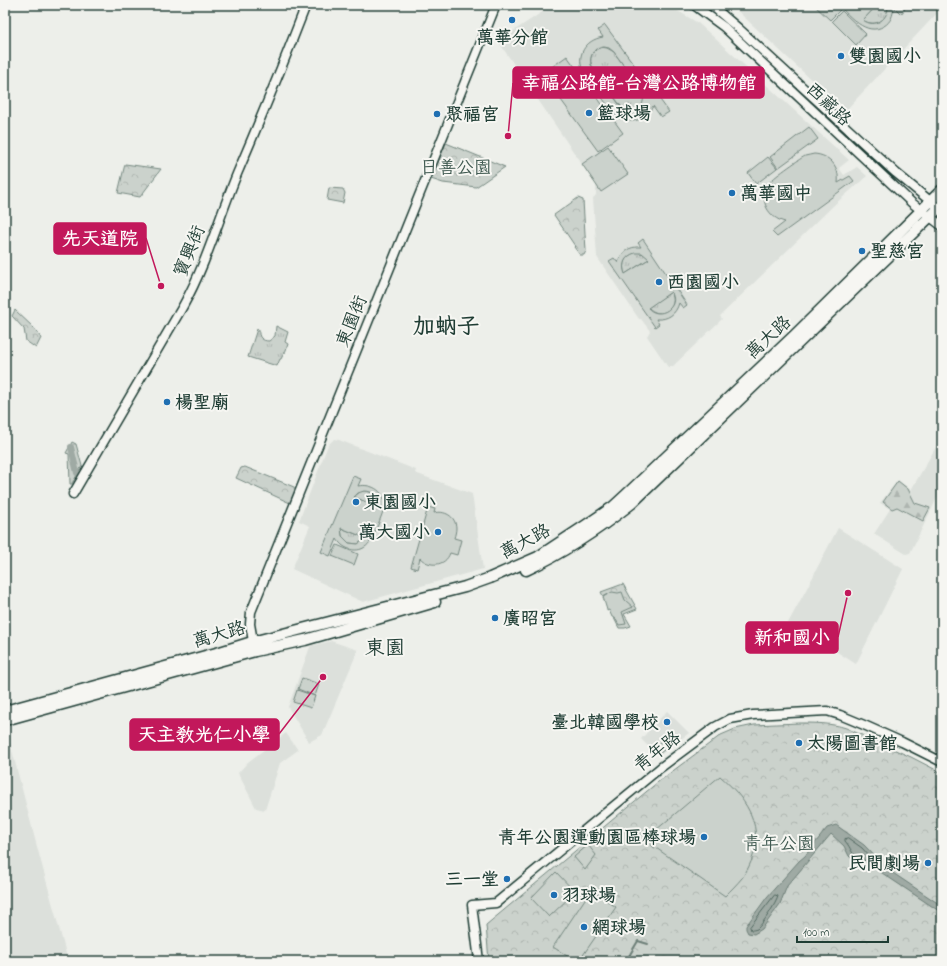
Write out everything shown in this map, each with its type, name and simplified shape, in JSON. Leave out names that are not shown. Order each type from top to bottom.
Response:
[{"type":"main road","name":"萬大路","points":[[5,720],[465,587],[512,569],[538,557],[585,526],[621,499],[795,335],[942,190]]},
{"type":"main road","name":"萬大路","points":[[5,711],[220,652],[305,640],[476,590],[539,564],[616,516],[632,503],[711,428],[753,385],[803,340],[941,208]]},
{"type":"street","name":"寶興街","points":[[73,494],[183,306],[194,284],[235,178],[289,50],[306,5]]},
{"type":"street","name":"東園街","points":[[254,647],[250,624],[251,612],[496,5]]},
{"type":"street","name":"西藏路","points":[[694,5],[724,27],[778,79],[921,210],[942,226]]},
{"type":"street","name":"西藏路","points":[[711,5],[896,173],[930,201],[941,208]]},
{"type":"street","name":"青年路","points":[[479,961],[472,905],[496,903],[660,768],[715,727],[730,719],[753,715],[827,711],[870,727],[942,762]]},
{"type":"shaded area","points":[[553,5],[668,5],[698,23],[849,160],[839,168],[844,175],[857,167],[867,176],[834,205],[720,316],[722,319],[672,367],[668,367],[647,336],[650,331],[641,319],[639,319],[597,257],[593,198],[596,195],[596,185],[498,41]]},
{"type":"shaded area","name":"雙園國小","points":[[731,5],[942,5],[942,8],[845,111]]},
{"type":"shaded area","name":"東園國小","points":[[334,439],[416,470],[415,473],[472,494],[483,569],[363,602],[292,569],[310,526],[299,521],[328,445]]},
{"type":"shaded area","points":[[940,440],[942,442],[942,488],[910,553],[906,554],[874,534],[890,509],[880,503],[898,480],[911,490]]},
{"type":"shaded area","points":[[838,528],[903,569],[856,664],[801,629],[788,623]]},
{"type":"shaded area","points":[[331,641],[358,650],[322,735],[309,742],[288,707],[310,647],[312,645]]},
{"type":"shaded area","name":"臺北韓國學校","points":[[667,711],[689,733],[660,755],[656,754],[641,739]]},
{"type":"shaded area","points":[[7,731],[68,961],[5,961],[5,732]]},
{"type":"shaded area","points":[[286,733],[298,750],[280,763],[265,810],[256,808],[238,773],[248,762]]},
{"type":"green space","points":[[814,5],[836,5],[840,10],[830,20]]},
{"type":"green space","points":[[838,5],[877,5],[863,20],[868,23],[876,23],[884,18],[888,10],[888,5],[900,5],[905,9],[901,14],[894,7],[891,18],[884,26],[877,29],[871,29],[859,24]]},
{"type":"green space","points":[[877,5],[888,5],[888,10],[884,18],[876,23],[863,20]]},
{"type":"green space","points":[[842,11],[866,34],[856,45],[832,21]]},
{"type":"green space","points":[[605,25],[669,112],[661,117],[653,106],[646,116],[641,119],[630,121],[619,118],[614,114],[581,67],[581,55],[583,50],[591,42],[603,37],[598,30]],"holes":[[[604,47],[609,48],[614,52],[642,91],[643,102],[637,110],[630,112],[621,107],[591,65],[591,58],[595,50]]]},
{"type":"green space","points":[[601,47],[607,48],[614,52],[642,91],[644,101],[637,110],[628,111],[623,109],[591,65],[591,56]]},
{"type":"green space","name":"籃球場","points":[[567,56],[623,133],[598,151],[556,93],[563,88],[549,69]]},
{"type":"green space","points":[[809,127],[818,139],[778,168],[770,157]]},
{"type":"green space","name":"日善公園","points":[[446,143],[505,167],[476,187],[443,183],[431,179]]},
{"type":"green space","name":"籃球場","points":[[608,146],[628,174],[601,192],[582,164]]},
{"type":"green space","points":[[814,154],[825,157],[833,163],[836,167],[838,183],[850,176],[854,181],[777,237],[772,232],[785,222],[774,217],[770,213],[765,202],[765,190],[770,181],[805,156]]},
{"type":"green space","points":[[768,157],[777,168],[756,184],[748,173]]},
{"type":"green space","points":[[125,164],[161,169],[140,197],[118,193]]},
{"type":"green space","points":[[329,188],[343,189],[345,193],[343,203],[327,200]]},
{"type":"green space","points":[[578,198],[583,200],[586,251],[584,255],[580,255],[574,247],[575,246],[554,215]]},
{"type":"green space","points":[[643,239],[687,305],[683,308],[679,303],[678,307],[671,316],[656,319],[659,324],[655,327],[609,261],[614,258],[618,263],[619,259],[626,250],[641,247],[638,243]],"holes":[[[635,253],[642,253],[649,259],[625,274],[623,267],[626,258]],[[671,292],[673,302],[668,310],[658,313],[653,312],[648,308]]]},
{"type":"green space","points":[[637,252],[644,254],[649,259],[625,274],[625,260],[633,253]]},
{"type":"green space","points":[[671,292],[673,303],[667,311],[658,313],[648,307]]},
{"type":"green space","points":[[15,310],[34,328],[41,338],[36,348],[26,341],[24,329],[12,316]]},
{"type":"green space","points":[[276,326],[288,332],[285,342],[288,344],[285,353],[277,366],[248,357],[257,329],[259,330],[259,335],[261,338],[269,341],[275,336]]},
{"type":"green space","points":[[72,442],[76,444],[82,466],[72,484],[70,484],[69,454],[66,453]]},
{"type":"green space","points":[[245,467],[294,487],[295,491],[290,503],[236,478],[241,468]]},
{"type":"green space","points":[[353,476],[361,479],[358,486],[363,485],[373,487],[381,493],[384,502],[384,509],[373,538],[366,546],[357,550],[348,549],[337,539],[330,556],[321,552]],"holes":[[[364,491],[371,492],[375,495],[378,500],[378,507],[354,497],[358,493]],[[341,528],[366,538],[358,544],[349,543],[342,536]]]},
{"type":"green space","points":[[898,481],[908,489],[915,503],[930,508],[923,521],[897,507],[892,509],[883,502]]},
{"type":"green space","points":[[361,491],[374,494],[378,507],[354,497]]},
{"type":"green space","points":[[428,507],[435,509],[434,513],[442,512],[452,517],[456,528],[454,538],[461,540],[457,555],[450,553],[448,558],[441,563],[436,564],[428,563],[420,558],[417,569],[411,567]]},
{"type":"green space","points":[[341,528],[366,538],[358,544],[349,543],[342,536]]},
{"type":"green space","points":[[337,545],[358,554],[354,565],[332,556]]},
{"type":"green space","points":[[623,584],[637,609],[624,614],[631,626],[619,628],[601,592]]},
{"type":"green space","points":[[612,592],[622,592],[625,600],[633,607],[622,612],[626,624],[619,625],[615,618],[612,617],[609,610],[607,611],[603,597]]},
{"type":"green space","points":[[302,678],[319,684],[315,696],[298,689]]},
{"type":"green space","points":[[297,690],[315,696],[311,708],[293,702]]},
{"type":"green space","name":"青年公園","points":[[799,723],[829,724],[846,728],[911,757],[942,773],[942,961],[489,961],[486,925],[658,782],[721,735],[735,729],[754,725]]},
{"type":"green space","points":[[671,736],[676,741],[660,753],[657,753],[653,749],[660,742]]},
{"type":"green space","name":"青年公園運動園區棒球場","points":[[720,776],[744,802],[753,821],[755,832],[753,856],[749,867],[742,878],[725,896],[652,846],[651,832],[655,829],[656,830]]},
{"type":"green space","points":[[588,845],[596,855],[585,870],[574,857]]},
{"type":"green space","name":"羽球場","points":[[556,872],[575,892],[549,917],[531,898]]},
{"type":"green space","name":"網球場","points":[[591,890],[616,907],[579,961],[575,961],[553,947]]},
{"type":"water","points":[[836,825],[864,845],[887,869],[942,906],[942,913],[870,865],[855,862],[849,856],[844,846],[831,834],[787,886],[780,904],[762,929],[754,934],[748,933],[746,926],[767,897],[805,856],[827,828]]},
{"type":"waterway","points":[[71,447],[77,473]]},
{"type":"waterway","points":[[626,961],[638,941],[648,944]]},
{"type":"place","name":"萬華分館","points":[[512,20]]},
{"type":"place","name":"雙園國小","points":[[841,56]]},
{"type":"place","name":"籃球場","points":[[589,113]]},
{"type":"place","name":"聚福宮","points":[[437,114]]},
{"type":"place","name":"幸福公路館-台灣公路博物館","points":[[508,136]]},
{"type":"place","name":"萬華國中","points":[[732,193]]},
{"type":"place","name":"聖慈宮","points":[[862,251]]},
{"type":"place","name":"西園國小","points":[[659,282]]},
{"type":"place","name":"先天道院","points":[[161,286]]},
{"type":"place","name":"楊聖廟","points":[[167,402]]},
{"type":"place","name":"東園國小","points":[[356,502]]},
{"type":"place","name":"萬大國小","points":[[438,532]]},
{"type":"place","name":"新和國小","points":[[848,593]]},
{"type":"place","name":"廣昭宮","points":[[495,618]]},
{"type":"place","name":"天主教光仁小學","points":[[323,677]]},
{"type":"place","name":"臺北韓國學校","points":[[667,722]]},
{"type":"place","name":"太陽圖書館","points":[[799,743]]},
{"type":"place","name":"青年公園運動園區棒球場","points":[[704,837]]},
{"type":"place","name":"民間劇場","points":[[928,863]]},
{"type":"place","name":"三一堂","points":[[507,879]]},
{"type":"place","name":"羽球場","points":[[554,895]]},
{"type":"place","name":"網球場","points":[[584,927]]},
{"type":"district","name":"加蚋子","points":[[446,325]]},
{"type":"district","name":"東園","points":[[385,647]]}]
